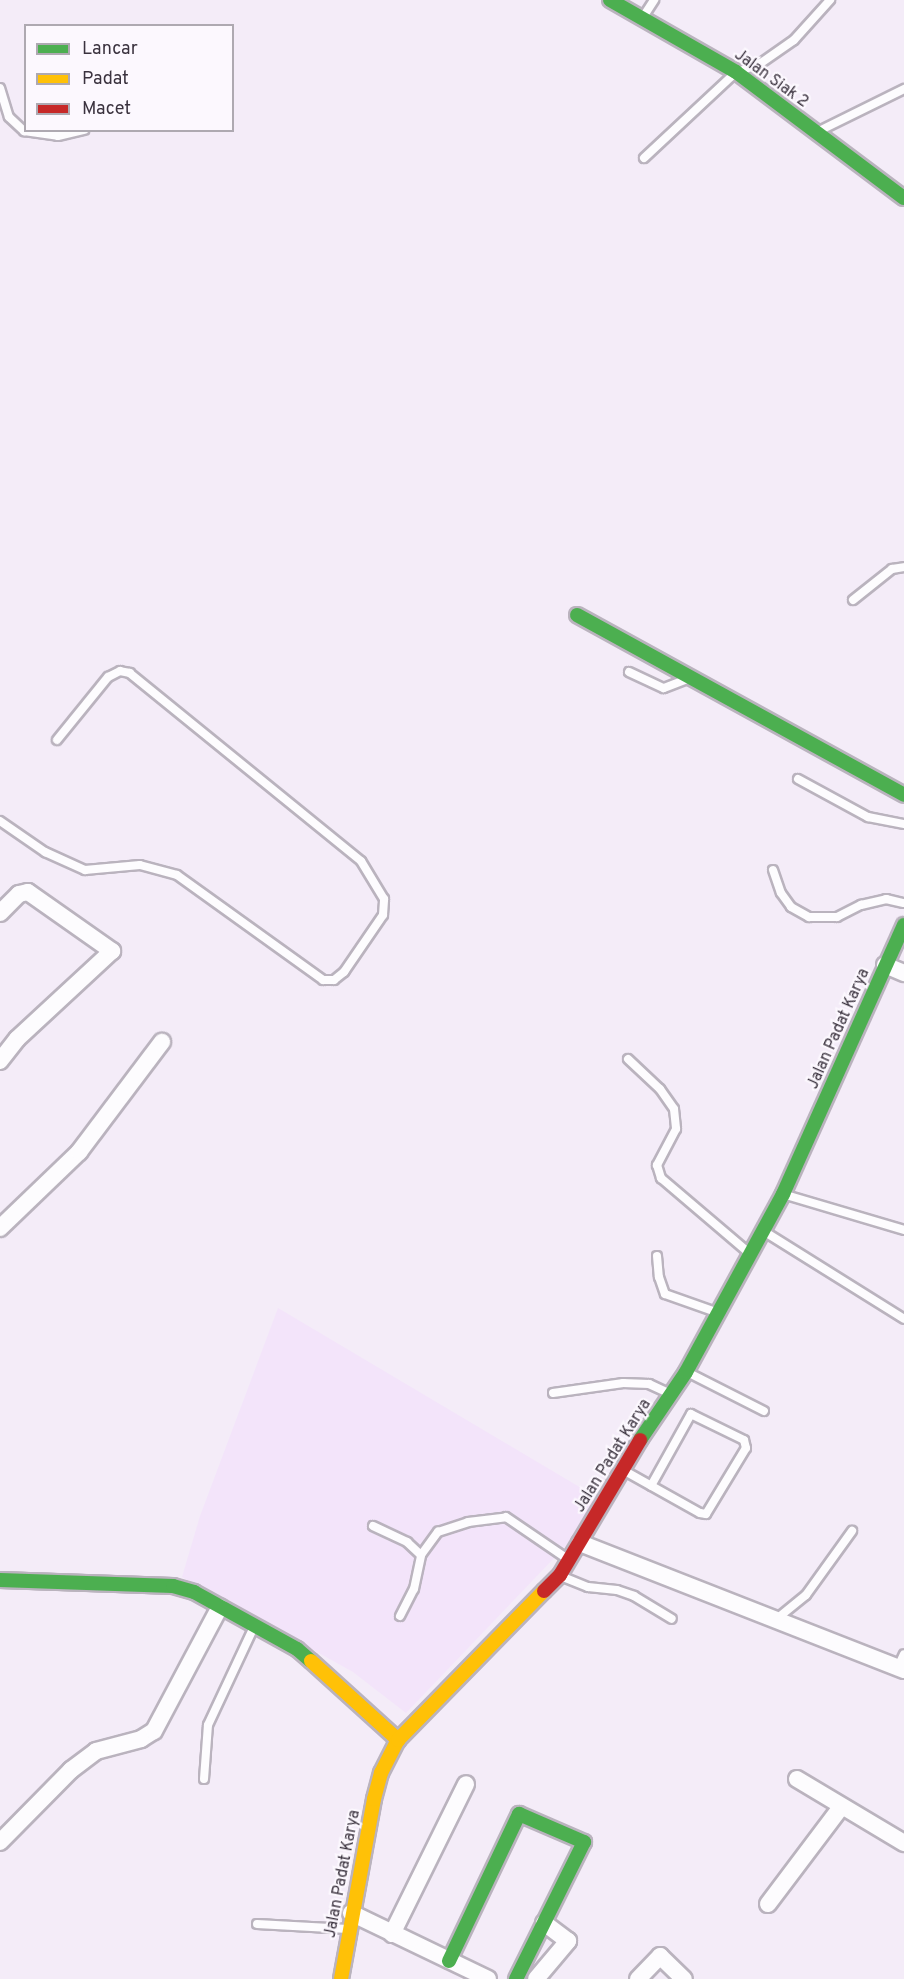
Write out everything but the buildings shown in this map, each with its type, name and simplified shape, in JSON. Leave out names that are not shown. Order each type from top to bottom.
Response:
[{"type":"main road","name":"Jalan Siak 2","points":[[610,0],[644,17],[736,72],[904,198]]},
{"type":"main road","points":[[577,615],[687,678],[904,795]]},
{"type":"main road","name":"Jalan Padat Karya","points":[[340,1979],[374,1799],[381,1773],[398,1740],[560,1575],[620,1469],[686,1372],[783,1194],[904,925]]},
{"type":"main road","points":[[0,1580],[173,1587],[194,1592],[254,1628],[297,1649],[365,1706],[398,1740]]},
{"type":"main road","points":[[448,1961],[519,1814],[584,1842],[516,1979]]},
{"type":"street","points":[[0,913],[19,894],[28,892],[112,951],[17,1039],[0,1061]]},
{"type":"street","points":[[885,965],[904,974]]},
{"type":"street","points":[[0,1228],[79,1152],[162,1042]]},
{"type":"street","points":[[579,1543],[774,1621],[902,1664]]},
{"type":"street","points":[[0,1842],[71,1770],[96,1751],[141,1739],[154,1731],[220,1607]]},
{"type":"street","points":[[797,1779],[904,1843]]},
{"type":"street","points":[[392,1934],[466,1784]]},
{"type":"street","points":[[768,1905],[841,1807]]},
{"type":"street","points":[[350,1921],[392,1934],[488,1979]]},
{"type":"street","points":[[536,1979],[568,1941],[544,1923]]},
{"type":"street","points":[[638,1979],[660,1956],[684,1979]]},
{"type":"lane","points":[[644,17],[654,0]]},
{"type":"lane","points":[[644,158],[736,72],[761,63],[794,40],[830,0]]},
{"type":"lane","points":[[0,88],[9,117],[24,131]]},
{"type":"lane","points":[[815,133],[904,89]]},
{"type":"lane","points":[[31,132],[58,136],[75,132]]},
{"type":"lane","points":[[853,600],[892,569],[904,567]]},
{"type":"lane","points":[[0,821],[45,852],[85,870],[140,865],[177,875],[323,980],[334,980],[344,972],[382,915],[384,899],[360,861],[130,673],[120,671],[108,676],[57,740]]},
{"type":"lane","points":[[629,672],[664,688],[687,678]]},
{"type":"lane","points":[[798,779],[868,816],[904,824]]},
{"type":"lane","points":[[772,870],[786,900],[809,918],[837,917],[861,905],[886,899],[904,903]]},
{"type":"lane","points":[[628,1059],[660,1089],[674,1109],[676,1129],[657,1166],[661,1178],[751,1254]]},
{"type":"lane","points":[[783,1194],[904,1230]]},
{"type":"lane","points":[[762,1230],[904,1319]]},
{"type":"lane","points":[[657,1256],[658,1277],[665,1294],[720,1313]]},
{"type":"lane","points":[[686,1372],[764,1410]]},
{"type":"lane","points":[[553,1393],[623,1383],[649,1384],[671,1394]]},
{"type":"lane","points":[[620,1469],[651,1486],[706,1514],[746,1448],[744,1440],[691,1414],[651,1486]]},
{"type":"lane","points":[[400,1616],[414,1589],[421,1555],[438,1532],[468,1522],[506,1517],[569,1560]]},
{"type":"lane","points":[[373,1526],[407,1542],[421,1555]]},
{"type":"lane","points":[[774,1621],[806,1595],[852,1531]]},
{"type":"lane","points":[[560,1575],[588,1587],[616,1590],[633,1596],[672,1619]]},
{"type":"lane","points":[[204,1779],[208,1725],[254,1628]]},
{"type":"lane","points":[[257,1924],[350,1921]]},
{"type":"shaded area","points":[[278,1308],[598,1498],[579,1532],[406,1713],[353,1672],[182,1577],[200,1516]]},
{"type":"traffic: fast","points":[[610,0],[736,72],[904,198]]},
{"type":"traffic: fast","points":[[577,615],[904,795]]},
{"type":"traffic: fast","points":[[640,1440],[686,1372],[783,1194],[904,925]]},
{"type":"traffic: fast","points":[[0,1580],[173,1586],[194,1592],[297,1649],[311,1661]]},
{"type":"traffic: fast","points":[[449,1961],[519,1814],[584,1842],[516,1979]]},
{"type":"traffic: slow","points":[[341,1979],[374,1799],[381,1773],[398,1740],[544,1591]]},
{"type":"traffic: slow","points":[[311,1661],[398,1740]]},
{"type":"traffic: jam","points":[[544,1591],[560,1575],[640,1440]]}]
